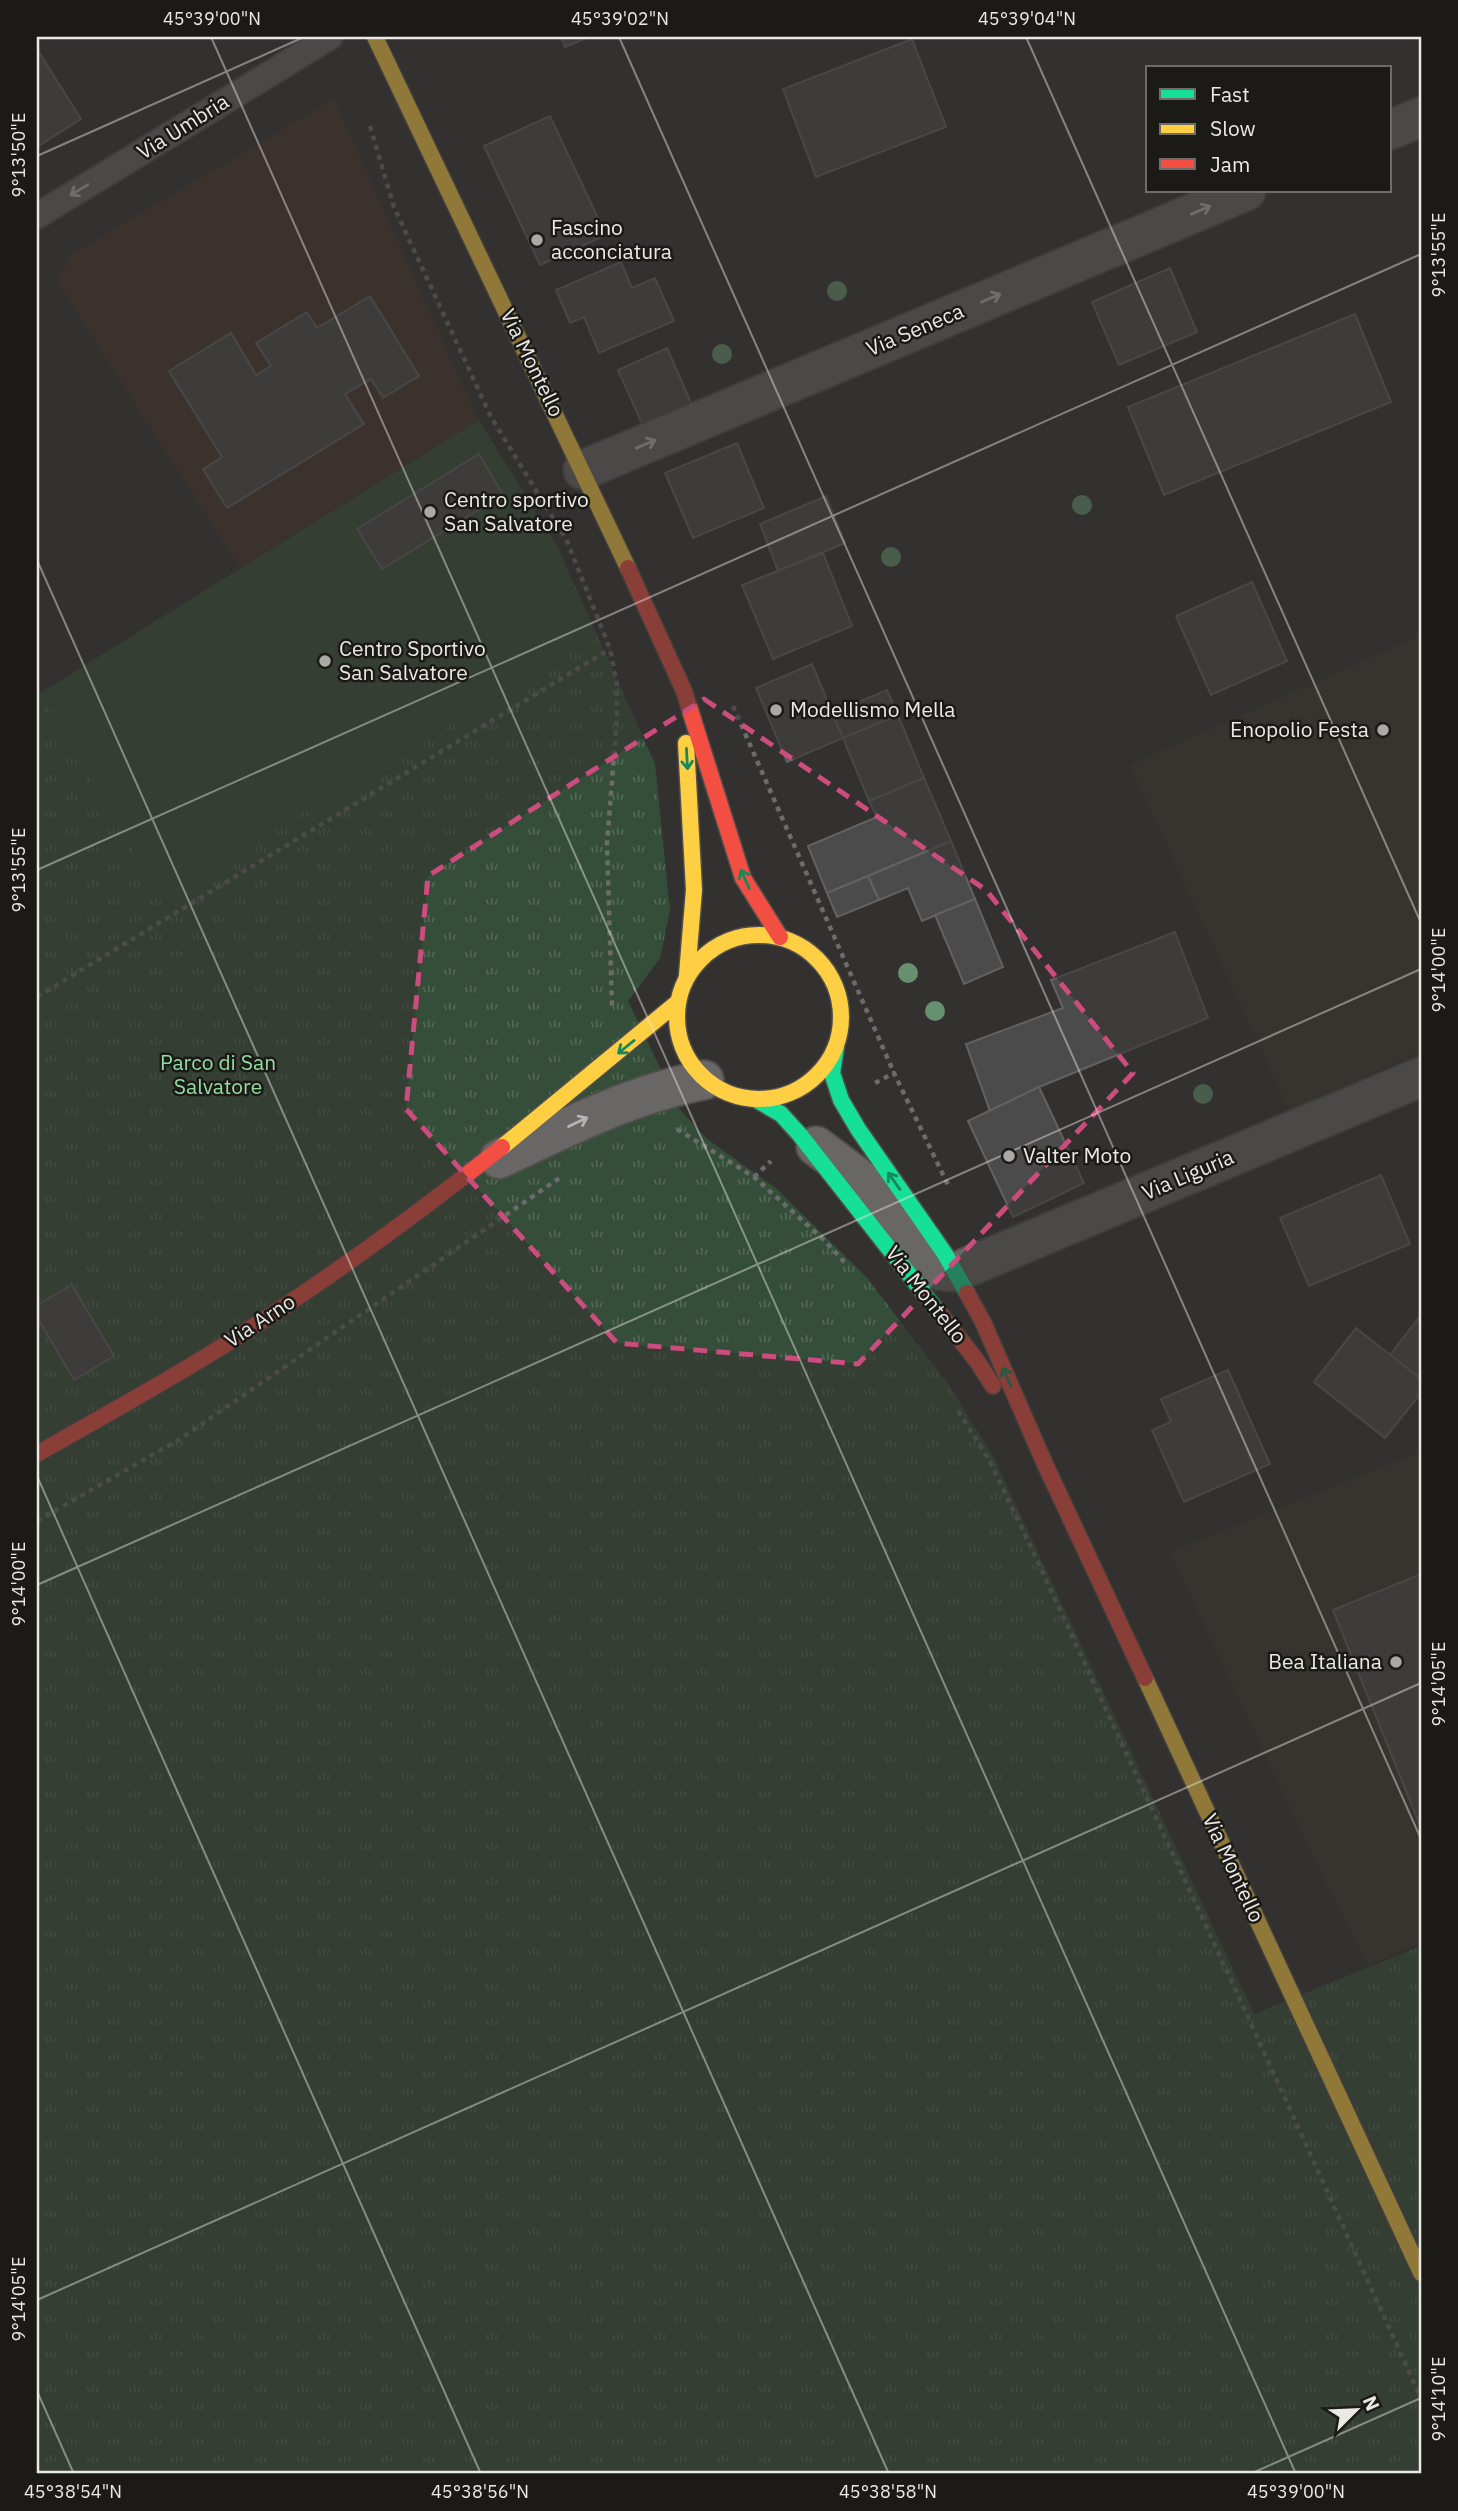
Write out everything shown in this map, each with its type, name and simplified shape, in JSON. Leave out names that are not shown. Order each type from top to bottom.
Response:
[{"type":"street","name":"Via Montello","points":[[375,37],[583,470],[684,691],[743,878],[780,937]]},
{"type":"street","points":[[1392,129],[1421,117]]},
{"type":"street","name":"Via Seneca","points":[[583,470],[1244,192]]},
{"type":"street","name":"Via Montello","points":[[684,691],[694,890],[687,975]]},
{"type":"street","points":[[751,935],[780,937],[806,950],[826,970],[839,996],[841,1019],[836,1047],[821,1072],[798,1090],[757,1100],[729,1095],[704,1080],[686,1058],[677,1031],[678,1002],[687,975],[706,954],[731,939],[751,935]]},
{"type":"street","name":"Via Arno","points":[[37,1454],[260,1322],[370,1246],[471,1171],[678,1002]]},
{"type":"street","name":"Via Montello","points":[[836,1047],[832,1073],[841,1100],[858,1129],[945,1254],[983,1322],[1044,1462],[1421,2273]]},
{"type":"street","name":"Via Liguria","points":[[956,1272],[1421,1077]]},
{"type":"street","name":"Via Arno","points":[[471,1171],[607,1109],[681,1084],[704,1080]]},
{"type":"street","name":"Via Montello","points":[[757,1100],[780,1114],[800,1135],[977,1361],[1044,1462]]},
{"type":"street","name":"Via Montello","points":[[800,1135],[872,1188],[915,1248],[936,1270],[956,1272]]},
{"type":"lane","name":"Via Umbria","points":[[37,216],[330,37]]},
{"type":"path","points":[[37,997],[610,649]]},
{"type":"path","points":[[733,705],[894,1073]]},
{"type":"path","points":[[37,1521],[180,1439],[565,1174]]},
{"type":"highlighted area","points":[[704,699],[986,890],[1133,1073],[858,1364],[617,1343],[406,1109],[428,876]]},
{"type":"shaded area","points":[[334,99],[478,420],[240,568],[57,281],[72,254]]},
{"type":"shaded area","points":[[1421,635],[1421,1052],[1289,1110],[1130,765]]},
{"type":"shaded area","points":[[1421,1452],[1421,1943],[1368,1965],[1327,1886],[1170,1552]]},
{"type":"green space","name":"Parco di San Salvatore","points":[[479,420],[558,548],[655,764],[670,910],[660,958],[628,1001],[680,1110],[707,1139],[777,1189],[867,1278],[949,1385],[993,1456],[1254,2014],[1421,1946],[1421,2474],[37,2474],[37,695]]},
{"type":"green space","name":"Centro Sportivo San Salvatore","points":[[478,421],[557,549],[597,638],[161,897],[41,693]]},
{"type":"building","points":[[561,37],[589,37],[565,47]]},
{"type":"building","points":[[912,39],[946,127],[816,177],[783,89]]},
{"type":"building","points":[[37,49],[81,119],[37,147]]},
{"type":"building","points":[[550,116],[606,235],[540,265],[484,146]]},
{"type":"building","points":[[621,262],[632,288],[655,278],[674,321],[599,353],[584,317],[570,323],[556,290]]},
{"type":"building","points":[[1170,268],[1197,332],[1119,365],[1092,302]]},
{"type":"building","points":[[370,296],[419,376],[383,398],[371,379],[345,394],[364,424],[227,508],[203,469],[222,457],[169,371],[231,333],[256,375],[271,366],[256,343],[307,312],[317,328]]},
{"type":"building","points":[[1355,314],[1391,402],[1164,495],[1128,407]]},
{"type":"building","points":[[667,348],[692,405],[643,426],[618,370]]},
{"type":"building","points":[[737,443],[764,508],[693,538],[665,473]]},
{"type":"building","name":"Centro sportivo San Salvatore","points":[[479,454],[503,495],[382,569],[357,529]]},
{"type":"building","points":[[826,496],[845,543],[778,571],[760,524]]},
{"type":"building","points":[[823,553],[852,626],[773,659],[742,585]]},
{"type":"building","points":[[1252,582],[1287,661],[1211,695],[1176,616]]},
{"type":"building","points":[[812,664],[843,738],[787,762],[756,688]]},
{"type":"building","points":[[887,690],[898,715],[843,738],[832,713]]},
{"type":"building","points":[[898,715],[924,778],[869,801],[843,738]]},
{"type":"building","points":[[924,778],[951,841],[827,893],[808,846],[877,817],[869,801]]},
{"type":"building","points":[[951,841],[975,899],[922,921],[908,888],[879,900],[868,876]]},
{"type":"building","points":[[868,876],[879,900],[837,917],[827,893]]},
{"type":"building","points":[[975,899],[1003,967],[964,984],[935,915]]},
{"type":"building","points":[[1175,932],[1208,1018],[1039,1087],[990,1111],[966,1044],[1063,1008],[1051,980]]},
{"type":"building","points":[[1039,1087],[1084,1183],[1013,1217],[968,1121]]},
{"type":"building","points":[[1381,1175],[1410,1244],[1309,1286],[1280,1218]]},
{"type":"building","points":[[72,1285],[114,1356],[74,1380],[37,1317],[37,1305]]},
{"type":"building","points":[[1421,1315],[1421,1379],[1390,1355]]},
{"type":"building","points":[[1356,1328],[1421,1379],[1421,1393],[1385,1438],[1314,1382]]},
{"type":"building","points":[[1228,1370],[1270,1464],[1184,1502],[1152,1430],[1171,1422],[1161,1399]]},
{"type":"building","points":[[1421,1574],[1421,1828],[1333,1610]]},
{"type":"traffic: fast","points":[[836,1047],[832,1073],[841,1100],[858,1129],[945,1254],[967,1293]]},
{"type":"traffic: fast","points":[[757,1100],[781,1114],[800,1135],[941,1315]]},
{"type":"traffic: slow","points":[[375,37],[628,568]]},
{"type":"traffic: slow","points":[[686,743],[694,890],[687,975]]},
{"type":"traffic: slow","points":[[759,935],[790,941],[817,959],[835,986],[841,1017],[835,1048],[817,1075],[790,1093],[759,1099],[728,1093],[701,1075],[683,1048],[677,1017],[683,986],[701,959],[728,941],[759,935]]},
{"type":"traffic: slow","points":[[502,1147],[678,1002]]},
{"type":"traffic: slow","points":[[1145,1678],[1421,2273]]},
{"type":"traffic: jam","points":[[628,568],[684,691],[743,878],[780,937]]},
{"type":"traffic: jam","points":[[37,1454],[186,1369],[269,1317],[371,1246],[502,1147]]},
{"type":"traffic: jam","points":[[967,1293],[983,1322],[1044,1462],[1145,1678]]},
{"type":"traffic: jam","points":[[941,1315],[993,1386]]},
{"type":"place","name":"Fascino acconciatura","points":[[537,240]]},
{"type":"place","name":"Centro sportivo San Salvatore","points":[[430,512]]},
{"type":"place","name":"Centro Sportivo San Salvatore","points":[[325,661]]},
{"type":"place","name":"Modellismo Mella","points":[[776,710]]},
{"type":"place","name":"Enopolio Festa","points":[[1383,730]]},
{"type":"place","name":"Valter Moto","points":[[1009,1156]]},
{"type":"place","name":"Bea Italiana","points":[[1396,1662]]}]
